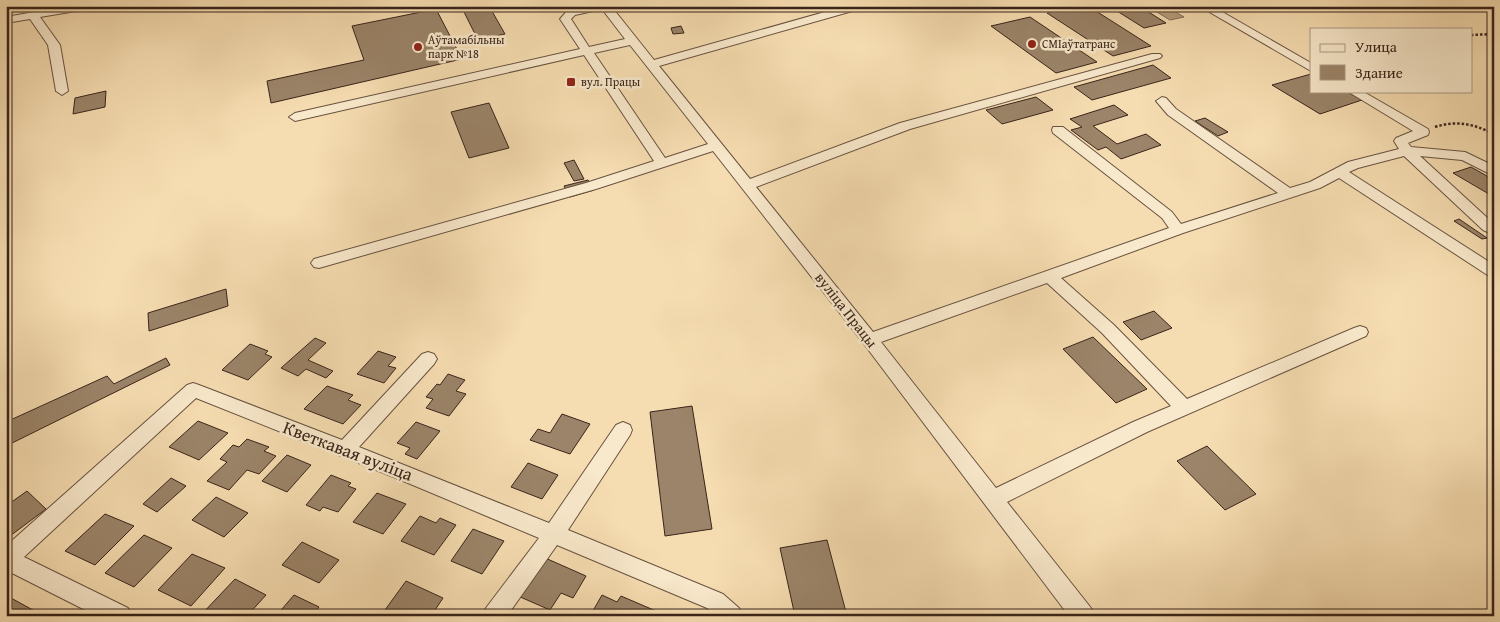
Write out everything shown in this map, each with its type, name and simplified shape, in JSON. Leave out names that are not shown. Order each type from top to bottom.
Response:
[{"type":"street","points":[[6,20],[88,6]]},
{"type":"street","points":[[603,6],[571,13],[565,19],[662,163]]},
{"type":"street","name":"вуліца Працы","points":[[603,6],[652,64],[870,340],[1083,616]]},
{"type":"street","points":[[652,64],[859,6]]},
{"type":"street","points":[[1204,6],[1310,67]]},
{"type":"street","points":[[33,16],[54,45],[62,91]]},
{"type":"street","points":[[295,117],[631,41]]},
{"type":"street","points":[[747,185],[904,126],[1156,56]]},
{"type":"street","points":[[1355,92],[1423,132]]},
{"type":"street","points":[[1162,101],[1172,112],[1289,194]]},
{"type":"street","points":[[1058,130],[1167,215],[1178,230]]},
{"type":"street","points":[[1423,132],[1401,141],[1407,152],[1488,227],[1494,230]]},
{"type":"street","points":[[319,263],[591,186],[716,146]]},
{"type":"street","points":[[870,340],[1178,230],[1315,185],[1353,166],[1407,152],[1464,156],[1494,172]]},
{"type":"street","points":[[1339,172],[1494,272]]},
{"type":"street","points":[[1049,276],[1108,329],[1184,408]]},
{"type":"street","points":[[992,500],[1140,427],[1360,332]]},
{"type":"street","points":[[344,450],[428,359]]},
{"type":"street","name":"Кветкавая вуліца","points":[[7,560],[193,390],[715,601],[731,616]]},
{"type":"street","points":[[494,616],[553,535],[623,430]]},
{"type":"street","points":[[7,560],[120,616]]},
{"type":"path","points":[[1472,35],[1494,34]]},
{"type":"path","points":[[1423,132],[1449,122],[1479,126],[1494,134]]},
{"type":"shaded area","points":[[1147,6],[1165,6],[1184,17],[1170,20]]},
{"type":"building","points":[[461,6],[489,6],[505,34],[478,40]]},
{"type":"building","points":[[1074,6],[1088,6],[1151,46],[1113,56],[1047,13]]},
{"type":"building","points":[[1109,6],[1139,6],[1166,23],[1144,28]]},
{"type":"building","points":[[436,9],[462,59],[271,103],[267,81],[364,60],[352,26]]},
{"type":"building","points":[[1030,17],[1097,62],[1056,73],[991,26]]},
{"type":"building","points":[[681,26],[684,33],[673,34],[671,28]]},
{"type":"building","points":[[1153,65],[1171,78],[1092,100],[1074,87]]},
{"type":"building","points":[[1310,74],[1310,92],[1348,92],[1362,100],[1320,114],[1272,85]]},
{"type":"building","points":[[106,91],[105,107],[73,114],[75,98]]},
{"type":"building","points":[[1036,97],[1053,110],[1002,124],[986,110]]},
{"type":"building","points":[[489,103],[509,148],[469,158],[451,112]]},
{"type":"building","points":[[1114,105],[1128,115],[1093,126],[1117,144],[1146,134],[1161,145],[1121,159],[1106,147],[1098,150],[1071,130],[1082,127],[1070,119]]},
{"type":"building","points":[[1205,118],[1228,132],[1218,136],[1195,121]]},
{"type":"building","points":[[574,160],[584,179],[574,181],[564,163]]},
{"type":"building","points":[[1471,167],[1494,180],[1494,197],[1453,173]]},
{"type":"building","points":[[588,180],[594,190],[570,197],[564,186]]},
{"type":"building","points":[[1459,219],[1487,238],[1482,239],[1454,221]]},
{"type":"building","points":[[226,289],[228,306],[149,331],[148,313]]},
{"type":"building","points":[[1154,311],[1172,328],[1141,340],[1123,322]]},
{"type":"building","points":[[1093,337],[1147,389],[1116,403],[1063,349]]},
{"type":"building","points":[[315,338],[326,343],[308,360],[333,371],[326,378],[306,369],[298,376],[281,368]]},
{"type":"building","points":[[250,344],[268,351],[265,354],[272,357],[248,380],[222,370]]},
{"type":"building","points":[[378,351],[396,357],[388,366],[396,368],[384,383],[357,374]]},
{"type":"building","points":[[166,358],[170,365],[6,446],[6,422],[107,376],[114,384]]},
{"type":"building","points":[[448,374],[465,380],[456,391],[466,394],[449,416],[426,408],[433,399],[426,397],[437,384],[440,385]]},
{"type":"building","points":[[327,386],[353,395],[348,400],[361,405],[343,424],[304,409]]},
{"type":"building","points":[[692,406],[712,529],[665,536],[650,412]]},
{"type":"building","points":[[562,414],[590,424],[570,454],[530,440],[538,429],[550,433]]},
{"type":"building","points":[[198,421],[228,433],[199,460],[169,447]]},
{"type":"building","points":[[416,422],[440,431],[417,459],[405,454],[410,448],[397,443]]},
{"type":"building","points":[[247,439],[269,447],[264,451],[276,456],[259,474],[247,470],[229,490],[207,481],[227,462],[220,459],[233,445],[239,447]]},
{"type":"building","points":[[1207,446],[1256,494],[1225,510],[1177,461]]},
{"type":"building","points":[[287,455],[311,465],[287,492],[262,481]]},
{"type":"building","points":[[528,463],[558,475],[542,499],[511,487]]},
{"type":"building","points":[[331,475],[351,483],[348,486],[356,489],[338,512],[323,507],[320,511],[306,505]]},
{"type":"building","points":[[171,478],[186,486],[157,512],[143,504]]},
{"type":"building","points":[[27,491],[46,509],[6,539],[6,506]]},
{"type":"building","points":[[377,493],[406,504],[383,534],[353,522]]},
{"type":"building","points":[[216,497],[248,513],[224,537],[192,520]]},
{"type":"building","points":[[105,514],[134,526],[95,565],[65,551]]},
{"type":"building","points":[[420,516],[436,523],[440,518],[456,525],[434,555],[401,541]]},
{"type":"building","points":[[473,529],[504,541],[482,574],[451,561]]},
{"type":"building","points":[[144,535],[172,548],[134,587],[105,573]]},
{"type":"building","points":[[827,540],[847,616],[795,616],[780,548]]},
{"type":"building","points":[[302,542],[339,560],[319,583],[282,565]]},
{"type":"building","points":[[192,554],[225,568],[191,606],[158,590]]},
{"type":"building","points":[[543,557],[586,576],[573,598],[561,593],[550,610],[518,596]]},
{"type":"building","points":[[235,579],[266,595],[247,616],[200,616]]},
{"type":"building","points":[[406,581],[443,598],[431,616],[397,616],[385,610]]},
{"type":"building","points":[[294,595],[319,607],[312,616],[276,616]]},
{"type":"building","points":[[602,595],[617,602],[621,596],[656,611],[653,616],[590,616]]},
{"type":"building","points":[[11,598],[42,615],[6,616],[6,602]]},
{"type":"place","name":"СМІаўтатранс","points":[[1032,44]]},
{"type":"place","name":"Аўтамабільны парк №18","points":[[418,47]]},
{"type":"place","name":"вул. Працы","points":[[571,82]]}]
